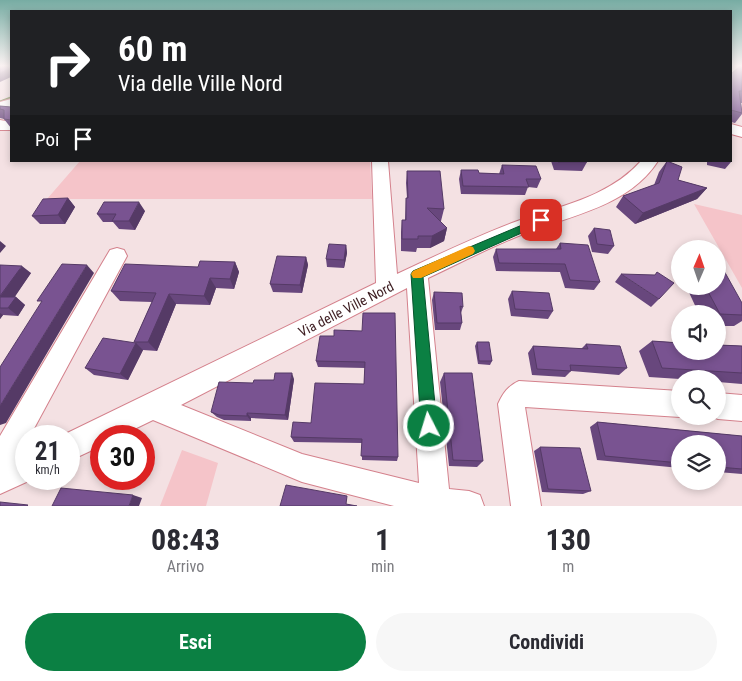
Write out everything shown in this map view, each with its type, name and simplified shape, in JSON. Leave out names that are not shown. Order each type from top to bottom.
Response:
[{"type":"street","points":[[380,162],[387,287]]},
{"type":"street","name":"Via delle Ville Nord","points":[[80,442],[153,408],[387,287],[517,229],[608,195],[628,183],[649,162]]},
{"type":"street","points":[[0,462],[117,256]]},
{"type":"street","points":[[417,274],[435,502]]},
{"type":"street","points":[[526,506],[511,404],[519,394],[671,403]]},
{"type":"street","points":[[726,407],[742,408]]},
{"type":"street","points":[[153,408],[302,468],[435,502],[469,506]]},
{"type":"street","points":[[0,480],[15,472]]},
{"type":"shaded area","points":[[79,162],[370,162],[372,199],[47,199]]},
{"type":"shaded area","points":[[694,204],[742,215],[742,288],[726,260],[726,240],[715,240]]},
{"type":"shaded area","points":[[182,450],[218,463],[206,506],[160,506]]},
{"type":"building","points":[[732,90],[742,90],[739,91],[742,113],[732,110]]},
{"type":"building","points":[[0,106],[10,107],[10,120],[4,119],[4,110],[0,109]]},
{"type":"building","points":[[667,162],[670,162],[682,167],[678,180],[707,188],[643,213],[623,196],[659,183]]},
{"type":"building","points":[[502,165],[536,166],[541,179],[526,179],[529,187],[463,186],[461,170],[478,170],[479,173],[504,174]]},
{"type":"building","points":[[407,171],[440,171],[444,209],[427,208],[447,228],[432,236],[418,236],[418,239],[402,239],[402,220],[406,220],[406,198],[408,198]]},
{"type":"building","points":[[68,198],[58,215],[32,216],[43,199]]},
{"type":"building","points":[[104,202],[139,202],[129,221],[112,221],[116,214],[97,214]]},
{"type":"building","points":[[594,228],[610,230],[614,246],[597,244]]},
{"type":"building","points":[[560,243],[588,245],[600,282],[570,280],[565,264],[499,263],[496,249],[561,249]]},
{"type":"building","points":[[329,244],[346,245],[344,260],[326,259]]},
{"type":"building","points":[[277,256],[306,257],[300,285],[270,284]]},
{"type":"building","points":[[200,261],[235,262],[230,279],[210,278],[204,296],[169,294],[148,342],[134,342],[156,293],[111,291],[125,264],[198,267]]},
{"type":"building","points":[[62,264],[87,265],[0,406],[0,367],[42,301],[37,301]]},
{"type":"building","points":[[0,265],[22,266],[0,296]]},
{"type":"building","points":[[657,272],[671,281],[671,286],[659,299],[621,274],[655,275]]},
{"type":"building","points":[[726,274],[742,303],[742,315],[726,314],[726,305],[715,305],[710,295],[726,295]]},
{"type":"building","points":[[512,291],[549,293],[553,311],[515,309]]},
{"type":"building","points":[[434,292],[462,293],[463,307],[460,306],[462,323],[437,323]]},
{"type":"building","points":[[0,297],[16,297],[8,308],[0,308]]},
{"type":"building","points":[[363,313],[395,313],[398,457],[361,456],[362,439],[291,437],[293,422],[311,423],[315,383],[364,384],[365,362],[316,361],[320,336],[334,336],[334,330],[362,331]]},
{"type":"building","points":[[103,338],[136,343],[120,374],[85,368]]},
{"type":"building","points":[[652,341],[671,342],[671,360],[726,360],[726,345],[742,346],[742,373],[726,372],[726,370],[662,368]]},
{"type":"building","points":[[477,342],[489,342],[492,361],[479,361]]},
{"type":"building","points":[[586,344],[620,346],[627,368],[570,365],[571,371],[537,369],[533,346],[588,349]]},
{"type":"building","points":[[275,373],[292,373],[285,415],[247,413],[247,416],[219,415],[211,412],[219,382],[253,383],[254,380],[274,380]]},
{"type":"building","points":[[444,373],[472,373],[483,461],[453,460]]},
{"type":"building","points":[[597,422],[742,436],[742,469],[726,468],[726,435],[671,435],[671,462],[605,456]]},
{"type":"building","points":[[540,447],[580,448],[591,491],[548,489]]},
{"type":"building","points":[[286,485],[347,496],[346,504],[357,506],[280,506]]},
{"type":"building","points":[[60,490],[80,490],[133,495],[129,506],[52,506]]},
{"type":"building","points":[[0,502],[28,505],[0,506]]},
{"type":"waterway","points":[[0,102],[10,98]]},
{"type":"slow traffic","points":[[417,274],[469,251]]},
{"type":"route","points":[[429,426],[417,274],[541,220]]}]
